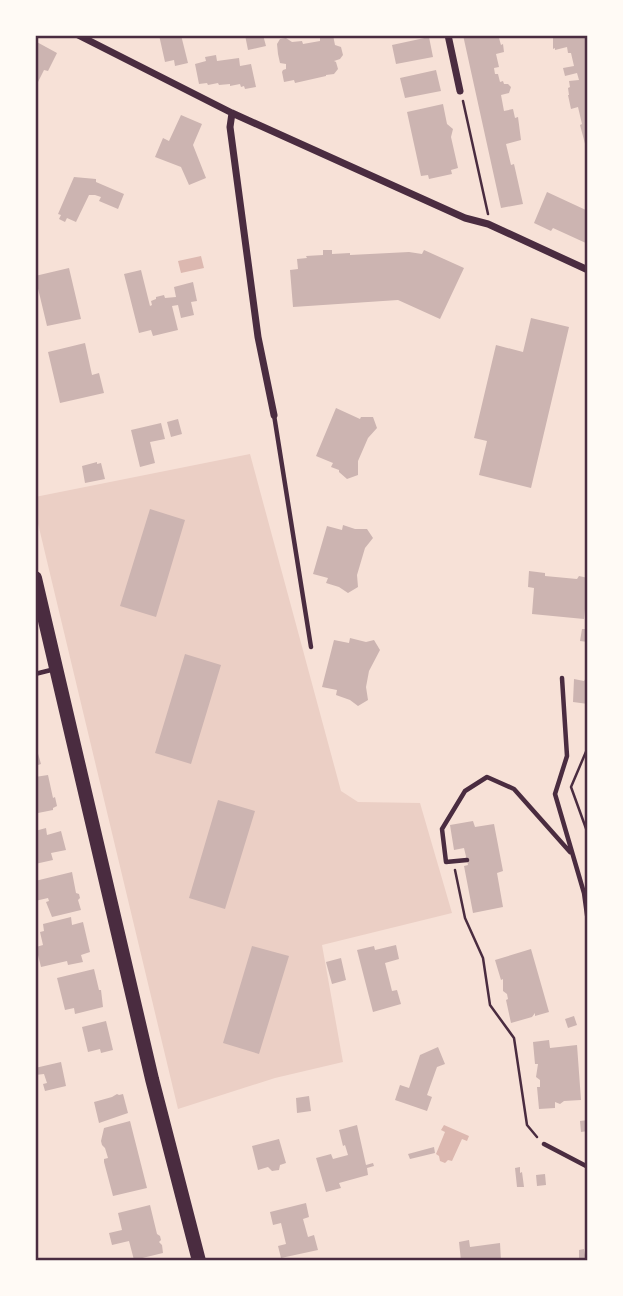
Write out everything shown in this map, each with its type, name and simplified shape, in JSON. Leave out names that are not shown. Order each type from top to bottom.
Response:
[{"type":"main road","points":[[35,578],[152,1079],[199,1261]]},
{"type":"street","points":[[78,35],[232,113],[588,270]]},
{"type":"street","points":[[448,35],[460,91]]},
{"type":"street","points":[[232,113],[230,127],[258,337],[274,415]]},
{"type":"lane","points":[[274,415],[311,647]]},
{"type":"lane","points":[[35,674],[56,669]]},
{"type":"lane","points":[[562,678],[567,756],[555,794],[584,893],[588,922]]},
{"type":"lane","points":[[467,860],[446,862],[442,829],[465,791],[487,778],[514,789],[573,855]]},
{"type":"lane","points":[[544,1144],[588,1167]]},
{"type":"path","points":[[460,91],[488,212],[488,224]]},
{"type":"path","points":[[588,747],[572,787],[588,834]]},
{"type":"path","points":[[454,861],[465,918],[483,958],[490,1005],[514,1038],[527,1125],[544,1144]]},
{"type":"shaded area","points":[[201,256],[204,268],[181,273],[178,261]]},
{"type":"shaded area","points":[[250,454],[341,791],[358,802],[420,803],[452,913],[322,945],[343,1062],[275,1078],[178,1109],[35,511],[35,497]]},
{"type":"shaded area","points":[[444,1125],[469,1136],[467,1141],[462,1139],[452,1161],[445,1163],[440,1161],[436,1154],[445,1132],[441,1130]]},
{"type":"building","points":[[159,35],[181,35],[188,63],[175,66],[174,60],[165,62]]},
{"type":"building","points":[[245,35],[263,35],[266,46],[248,50]]},
{"type":"building","points":[[333,35],[335,45],[341,47],[343,55],[334,61],[338,69],[334,74],[295,83],[294,80],[284,82],[282,72],[286,69],[286,64],[280,63],[277,44],[280,39],[302,41],[303,44],[320,41],[320,37]]},
{"type":"building","points":[[463,35],[502,35],[499,38],[504,52],[496,54],[499,67],[494,68],[500,82],[503,81],[511,87],[509,93],[501,95],[504,111],[513,109],[515,118],[518,117],[521,140],[506,144],[511,165],[514,164],[523,204],[501,208]]},
{"type":"building","points":[[553,35],[588,35],[588,155],[578,107],[571,109],[568,95],[569,81],[579,80],[577,73],[565,76],[563,68],[574,66],[571,53],[568,53],[567,47],[553,49]]},
{"type":"building","points":[[429,37],[433,57],[396,64],[392,45]]},
{"type":"building","points":[[35,41],[57,53],[35,88]]},
{"type":"building","points":[[216,55],[217,61],[239,58],[240,66],[251,64],[256,87],[245,89],[240,84],[199,84],[195,64],[206,61],[205,57]]},
{"type":"building","points":[[436,70],[441,91],[405,98],[400,78]]},
{"type":"building","points":[[443,104],[447,124],[453,129],[451,137],[458,168],[451,170],[452,174],[429,179],[428,175],[421,176],[407,112]]},
{"type":"building","points":[[181,115],[202,124],[193,145],[206,178],[189,185],[181,167],[155,157],[163,138],[169,141]]},
{"type":"building","points":[[74,177],[96,179],[96,182],[124,194],[118,209],[99,201],[101,197],[89,195],[76,222],[67,218],[65,222],[59,219],[61,215],[58,214]]},
{"type":"building","points":[[547,192],[588,211],[588,244],[553,228],[551,231],[534,223]]},
{"type":"building","points":[[323,250],[332,250],[332,254],[350,255],[409,252],[422,254],[424,250],[464,268],[440,319],[398,300],[293,307],[290,270],[298,269],[297,259],[323,255]]},
{"type":"building","points":[[69,268],[81,319],[47,326],[35,276]]},
{"type":"building","points":[[141,270],[150,306],[156,297],[176,297],[174,287],[193,282],[197,301],[191,302],[194,315],[181,318],[178,305],[172,306],[178,330],[153,336],[151,330],[139,333],[124,274]]},
{"type":"building","points":[[531,318],[569,327],[531,488],[479,475],[487,441],[474,438],[496,345],[523,352]]},
{"type":"building","points":[[85,343],[92,375],[99,373],[104,393],[60,403],[48,352]]},
{"type":"building","points":[[336,408],[360,419],[373,417],[377,428],[368,438],[358,461],[358,475],[347,479],[339,470],[331,467],[333,463],[316,456]]},
{"type":"building","points":[[178,419],[182,434],[171,437],[167,422]]},
{"type":"building","points":[[161,423],[165,439],[150,442],[155,463],[140,467],[131,430]]},
{"type":"building","points":[[101,463],[105,479],[85,483],[82,466]]},
{"type":"building","points":[[150,509],[185,520],[156,617],[120,606]]},
{"type":"building","points":[[343,525],[367,529],[373,538],[365,548],[357,575],[358,587],[348,593],[326,583],[328,578],[313,574],[327,526],[342,530]]},
{"type":"building","points":[[529,571],[545,573],[545,576],[588,578],[584,619],[532,614],[534,588],[528,587]]},
{"type":"building","points":[[588,620],[588,642],[580,641]]},
{"type":"building","points":[[350,638],[366,642],[374,640],[380,650],[369,671],[366,687],[368,700],[358,706],[336,695],[337,690],[322,687],[334,640],[349,643]]},
{"type":"building","points":[[185,654],[221,665],[191,764],[155,753]]},
{"type":"building","points":[[588,675],[588,704],[573,702],[574,679],[584,681]]},
{"type":"building","points":[[35,743],[41,764],[35,766]]},
{"type":"building","points":[[48,775],[57,806],[53,810],[38,813],[35,811],[35,777]]},
{"type":"building","points":[[218,800],[255,811],[225,909],[189,898]]},
{"type":"building","points":[[473,821],[475,827],[494,824],[503,871],[497,873],[503,907],[473,913],[464,866],[468,865],[464,848],[454,850],[450,825]]},
{"type":"building","points":[[46,828],[47,835],[61,831],[66,850],[51,853],[53,860],[35,864],[35,831]]},
{"type":"building","points":[[72,872],[81,910],[52,917],[46,902],[49,901],[48,898],[35,901],[35,881]]},
{"type":"building","points":[[71,917],[72,925],[83,922],[90,952],[81,955],[83,962],[68,965],[67,961],[41,967],[36,947],[43,945],[40,932],[44,931],[43,924]]},
{"type":"building","points":[[396,945],[399,959],[385,963],[392,991],[397,990],[401,1004],[373,1012],[357,950],[374,946],[375,950]]},
{"type":"building","points":[[252,946],[289,956],[259,1054],[223,1043]]},
{"type":"building","points":[[531,949],[549,1012],[535,1016],[535,1013],[532,1017],[511,1023],[507,994],[503,991],[503,979],[501,980],[495,960]]},
{"type":"building","points":[[341,958],[346,980],[332,984],[326,962]]},
{"type":"building","points":[[94,969],[103,1007],[75,1014],[74,1008],[65,1010],[57,978]]},
{"type":"building","points":[[574,1016],[577,1025],[568,1028],[565,1019]]},
{"type":"building","points":[[106,1021],[113,1050],[88,1052],[82,1027]]},
{"type":"building","points":[[549,1040],[550,1048],[577,1045],[581,1100],[564,1101],[560,1104],[555,1102],[555,1108],[539,1109],[537,1087],[540,1087],[540,1080],[536,1077],[538,1064],[535,1064],[533,1042]]},
{"type":"building","points":[[438,1047],[445,1064],[437,1067],[427,1095],[432,1097],[427,1111],[395,1100],[400,1085],[409,1088],[420,1055]]},
{"type":"building","points":[[61,1062],[66,1086],[45,1091],[43,1084],[47,1083],[44,1074],[35,1075],[35,1068]]},
{"type":"building","points":[[123,1094],[128,1113],[99,1123],[94,1102]]},
{"type":"building","points":[[309,1096],[311,1111],[297,1113],[296,1098]]},
{"type":"building","points":[[588,1120],[588,1131],[581,1132],[580,1121]]},
{"type":"building","points":[[130,1121],[147,1188],[113,1196],[104,1162],[104,1159],[108,1158],[101,1141],[104,1128]]},
{"type":"building","points":[[357,1125],[366,1165],[373,1163],[374,1166],[367,1168],[368,1175],[339,1183],[341,1188],[326,1192],[316,1158],[331,1154],[333,1159],[348,1155],[339,1130]]},
{"type":"building","points":[[279,1139],[286,1163],[280,1165],[279,1170],[272,1171],[268,1167],[258,1170],[252,1146]]},
{"type":"building","points":[[434,1147],[435,1153],[410,1159],[408,1154]]},
{"type":"building","points":[[520,1167],[524,1187],[517,1187],[515,1168]]},
{"type":"building","points":[[545,1174],[546,1185],[537,1186],[536,1175]]},
{"type":"building","points":[[306,1203],[309,1217],[303,1219],[308,1237],[314,1235],[318,1250],[281,1258],[278,1246],[286,1244],[281,1223],[273,1225],[270,1212]]},
{"type":"building","points":[[150,1205],[163,1253],[134,1260],[129,1241],[112,1245],[109,1233],[122,1230],[118,1213]]},
{"type":"building","points":[[469,1240],[470,1247],[500,1243],[501,1261],[461,1261],[459,1242]]},
{"type":"building","points":[[584,1249],[586,1261],[579,1261],[579,1250]]}]
